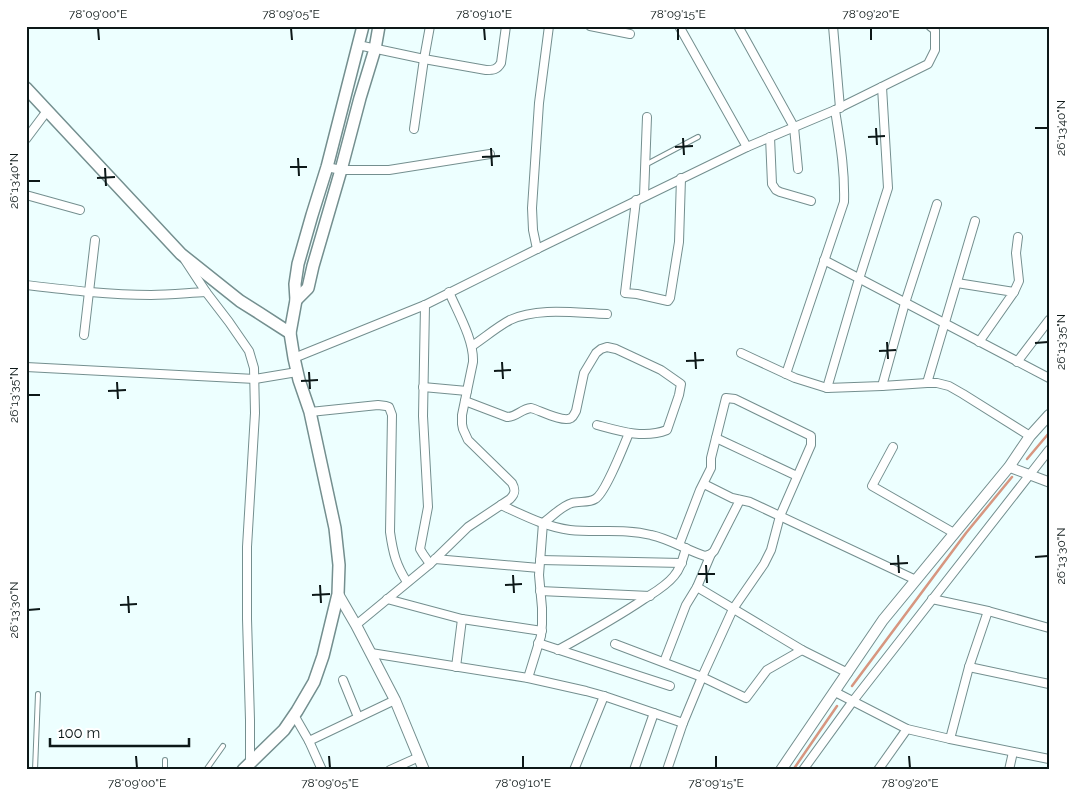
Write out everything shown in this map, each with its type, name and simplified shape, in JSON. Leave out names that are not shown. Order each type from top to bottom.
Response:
[{"type":"main road","points":[[246,766],[284,730],[314,682],[338,594],[339,564],[335,528],[310,412],[297,372],[290,332],[296,300],[295,284],[298,264],[327,167],[363,26]]},
{"type":"main road","points":[[296,300],[308,288],[375,49],[379,26]]},
{"type":"main road","points":[[26,88],[181,254],[240,301],[290,332]]},
{"type":"main road","points":[[781,770],[883,620],[1049,414]]},
{"type":"main road","points":[[338,594],[395,700],[424,770]]},
{"type":"street","points":[[414,129],[430,26]]},
{"type":"street","points":[[358,45],[424,59],[493,70],[498,68],[501,63],[506,26]]},
{"type":"street","points":[[537,248],[533,230],[532,208],[539,102],[550,26]]},
{"type":"street","points":[[590,26],[630,34]]},
{"type":"street","points":[[679,26],[746,146]]},
{"type":"street","points":[[738,26],[794,127],[798,168]]},
{"type":"street","points":[[786,374],[844,202],[833,26]]},
{"type":"street","points":[[294,358],[425,305],[746,146],[837,109],[928,64],[935,50],[935,30],[930,26]]},
{"type":"street","points":[[827,388],[888,188],[882,87]]},
{"type":"street","points":[[26,139],[47,111]]},
{"type":"street","points":[[644,196],[647,117]]},
{"type":"street","points":[[770,137],[772,184],[780,192],[811,201]]},
{"type":"street","points":[[327,167],[341,170],[389,170],[490,154]]},
{"type":"street","points":[[636,200],[625,293],[668,301],[680,242],[681,178]]},
{"type":"street","points":[[26,194],[80,210]]},
{"type":"street","points":[[882,386],[905,303],[938,204]]},
{"type":"street","points":[[927,383],[975,221]]},
{"type":"street","points":[[979,342],[1014,292],[1019,281],[1016,253],[1018,237]]},
{"type":"street","points":[[84,336],[95,240]]},
{"type":"street","points":[[181,254],[249,351],[256,379],[247,548],[250,720],[246,766]]},
{"type":"street","points":[[824,260],[1049,378]]},
{"type":"street","points":[[957,283],[1014,292]]},
{"type":"street","points":[[26,285],[89,292],[153,295],[206,292]]},
{"type":"street","points":[[356,625],[433,561],[468,527],[513,496],[515,488],[512,483],[464,434],[462,424],[473,355],[472,346],[449,292]]},
{"type":"street","points":[[425,305],[423,416],[428,507],[420,549],[423,554],[433,561],[539,564],[682,563]]},
{"type":"street","points":[[472,346],[510,321],[535,313],[551,311],[607,314]]},
{"type":"street","points":[[1017,362],[1049,320]]},
{"type":"street","points":[[465,401],[507,417],[512,417],[526,408],[530,408],[561,419],[571,418],[576,411],[584,373],[596,353],[607,347],[616,349],[661,370],[681,384],[667,430],[650,434],[629,433],[597,425]]},
{"type":"street","points":[[741,353],[795,378],[827,388],[927,383],[948,386],[1030,436]]},
{"type":"street","points":[[26,367],[256,379],[297,372]]},
{"type":"street","points":[[423,386],[467,391]]},
{"type":"street","points":[[558,650],[612,620],[650,596],[673,578],[682,563],[682,546],[700,490],[711,468],[711,458],[726,398],[735,400],[811,436],[811,445],[780,516],[771,550],[764,564],[734,608],[702,677],[683,723],[667,770]]},
{"type":"street","points":[[310,412],[378,405],[389,407],[392,415],[390,532],[398,568],[407,582]]},
{"type":"street","points":[[528,678],[542,631],[539,564],[543,523],[571,504],[594,500],[599,496],[629,433]]},
{"type":"street","points":[[716,438],[798,476]]},
{"type":"street","points":[[893,446],[872,486],[954,533]]},
{"type":"street","points":[[803,770],[853,701],[1049,450]]},
{"type":"street","points":[[1008,466],[1049,482]]},
{"type":"street","points":[[704,484],[732,498],[750,502],[916,580]]},
{"type":"street","points":[[664,662],[686,605],[697,587],[711,554],[740,500]]},
{"type":"street","points":[[501,505],[558,528],[577,531],[641,533],[665,539],[704,556],[711,554]]},
{"type":"street","points":[[697,587],[802,650],[848,672]]},
{"type":"street","points":[[540,591],[650,596]]},
{"type":"street","points":[[387,599],[462,619],[542,631]]},
{"type":"street","points":[[932,599],[988,611],[1049,628]]},
{"type":"street","points":[[950,739],[968,667],[988,611]]},
{"type":"street","points":[[456,667],[462,619]]},
{"type":"street","points":[[538,643],[670,686]]},
{"type":"street","points":[[615,644],[702,677],[746,698],[767,670],[802,650]]},
{"type":"street","points":[[371,653],[528,678],[604,696],[683,723]]},
{"type":"street","points":[[968,667],[1049,684]]},
{"type":"street","points":[[343,680],[358,717]]},
{"type":"street","points":[[835,692],[907,729],[1049,760]]},
{"type":"street","points":[[574,770],[604,696]]},
{"type":"street","points":[[309,741],[395,700]]},
{"type":"street","points":[[634,770],[654,713]]},
{"type":"street","points":[[294,715],[309,741],[322,770]]},
{"type":"street","points":[[878,770],[907,729]]},
{"type":"street","points":[[1009,770],[1013,752]]},
{"type":"street","points":[[390,770],[419,756]]},
{"type":"lane","points":[[645,165],[698,137]]},
{"type":"lane","points":[[35,770],[38,694]]},
{"type":"lane","points":[[206,770],[223,746]]},
{"type":"lane","points":[[165,760],[165,770]]},
{"type":"waterway","points":[[1027,459],[1049,433]]},
{"type":"waterway","points":[[852,686],[966,533],[1012,477]]},
{"type":"waterway","points":[[793,770],[837,706]]}]
